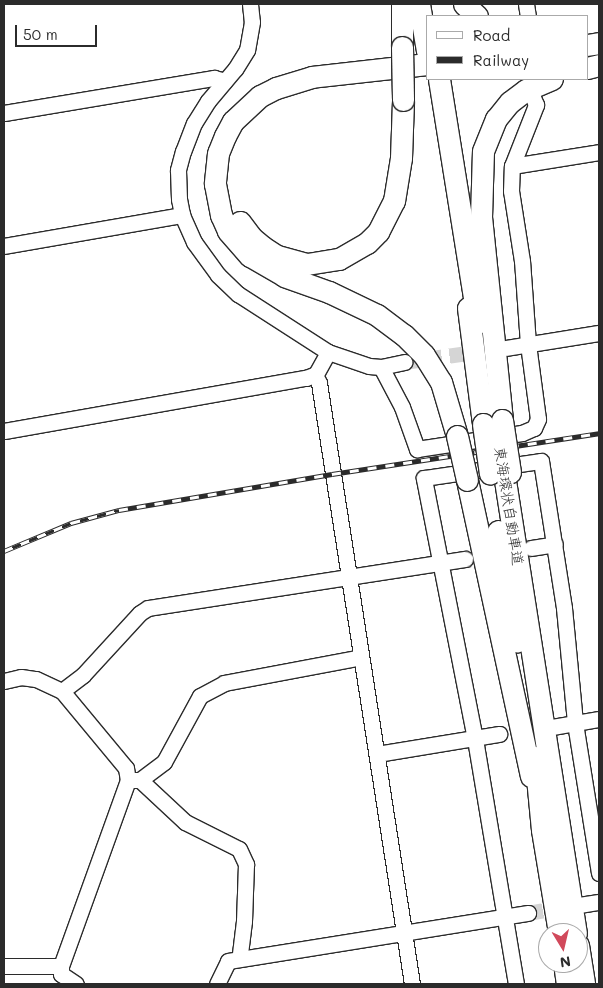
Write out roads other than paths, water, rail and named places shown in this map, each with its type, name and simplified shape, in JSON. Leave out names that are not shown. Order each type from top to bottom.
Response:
[{"type":"highway","points":[[402,4],[402,47],[403,79],[403,100],[401,158],[394,201],[378,232],[367,243],[339,259],[307,264],[277,256],[252,238],[242,226],[234,209],[230,191],[229,171],[237,143],[254,119],[270,106],[311,90],[334,86],[403,79],[426,77]]},
{"type":"highway","points":[[419,4],[426,45]]},
{"type":"highway","points":[[464,4],[477,15]]},
{"type":"highway","points":[[426,64],[312,77],[276,88],[260,96],[233,121],[224,136],[218,153],[215,184],[221,215],[228,231],[250,256],[284,276],[329,292],[377,315],[404,335],[424,355],[441,382],[457,436],[467,480],[515,695],[542,830]]},
{"type":"highway","points":[[493,423],[481,218],[483,151],[496,119],[510,102],[526,90],[550,80]]},
{"type":"highway","name":"東海環状自動車道","points":[[437,89],[532,647],[574,923]]},
{"type":"highway","name":"東海環状自動車道","points":[[502,474],[508,595],[523,668],[542,830],[557,923]]},
{"type":"street","points":[[250,4],[252,22],[247,50],[208,101],[194,123],[183,151],[178,170],[182,215],[199,253],[231,288],[328,352],[359,363],[381,367],[404,362]]},
{"type":"street","points":[[4,113],[214,78],[225,81]]},
{"type":"street","points":[[381,367],[402,407],[417,449],[522,433],[534,428],[538,419],[528,344],[523,270],[511,191],[512,166],[536,105],[534,98]]},
{"type":"street","points":[[512,166],[599,152]]},
{"type":"street","points":[[4,246],[182,215]]},
{"type":"street","points":[[506,348],[599,333]]},
{"type":"street","points":[[315,375],[328,352]]},
{"type":"street","points":[[4,431],[315,375]]},
{"type":"street","points":[[315,375],[319,383],[347,576],[377,754],[412,984]]},
{"type":"street","points":[[516,984],[507,917],[475,739],[424,478],[541,461],[564,608],[575,723],[599,873]]},
{"type":"street","points":[[530,548],[555,544]]},
{"type":"street","points":[[62,691],[83,675],[140,613],[148,608],[465,559]]},
{"type":"street","points":[[76,984],[61,974],[61,966],[134,780],[164,762],[200,696],[224,683],[361,657]]},
{"type":"street","points":[[4,681],[21,677],[36,678],[62,691],[134,780],[185,822],[239,849],[246,864],[244,921],[240,960]]},
{"type":"street","points":[[552,727],[599,719]]},
{"type":"street","points":[[377,754],[499,734]]},
{"type":"street","points":[[580,904],[599,902]]},
{"type":"street","points":[[217,984],[228,961],[528,913]]},
{"type":"street","points":[[4,966],[61,966]]},
{"type":"tunnel","points":[[404,362],[482,351]]},
{"type":"tunnel","points":[[528,913],[563,907]]},
{"type":"railway","points":[[4,551],[71,523],[119,510],[332,474],[599,433]]}]
